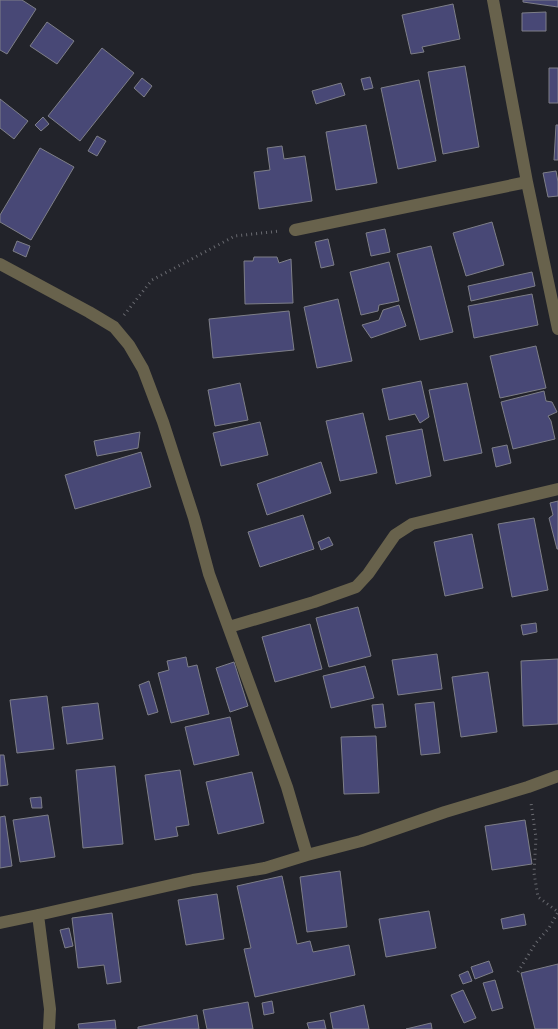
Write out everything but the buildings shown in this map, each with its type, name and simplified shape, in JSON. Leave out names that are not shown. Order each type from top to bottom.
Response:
[{"type":"street","points":[[493,0],[527,182],[558,329]]},
{"type":"street","points":[[295,230],[527,182]]},
{"type":"street","points":[[0,264],[114,327],[129,345],[142,369],[166,431],[194,518],[209,574],[287,786],[307,856]]},
{"type":"street","points":[[229,627],[314,602],[356,587],[368,574],[395,535],[412,524],[558,489]]},
{"type":"street","points":[[0,922],[38,916],[193,880],[265,868],[361,842],[445,812],[558,776]]},
{"type":"street","points":[[38,916],[50,1009],[49,1029]]},
{"type":"path","points":[[114,327],[152,280],[235,236],[295,230]]},
{"type":"path","points":[[518,972],[558,912],[538,897],[534,873],[536,838],[528,787]]}]
